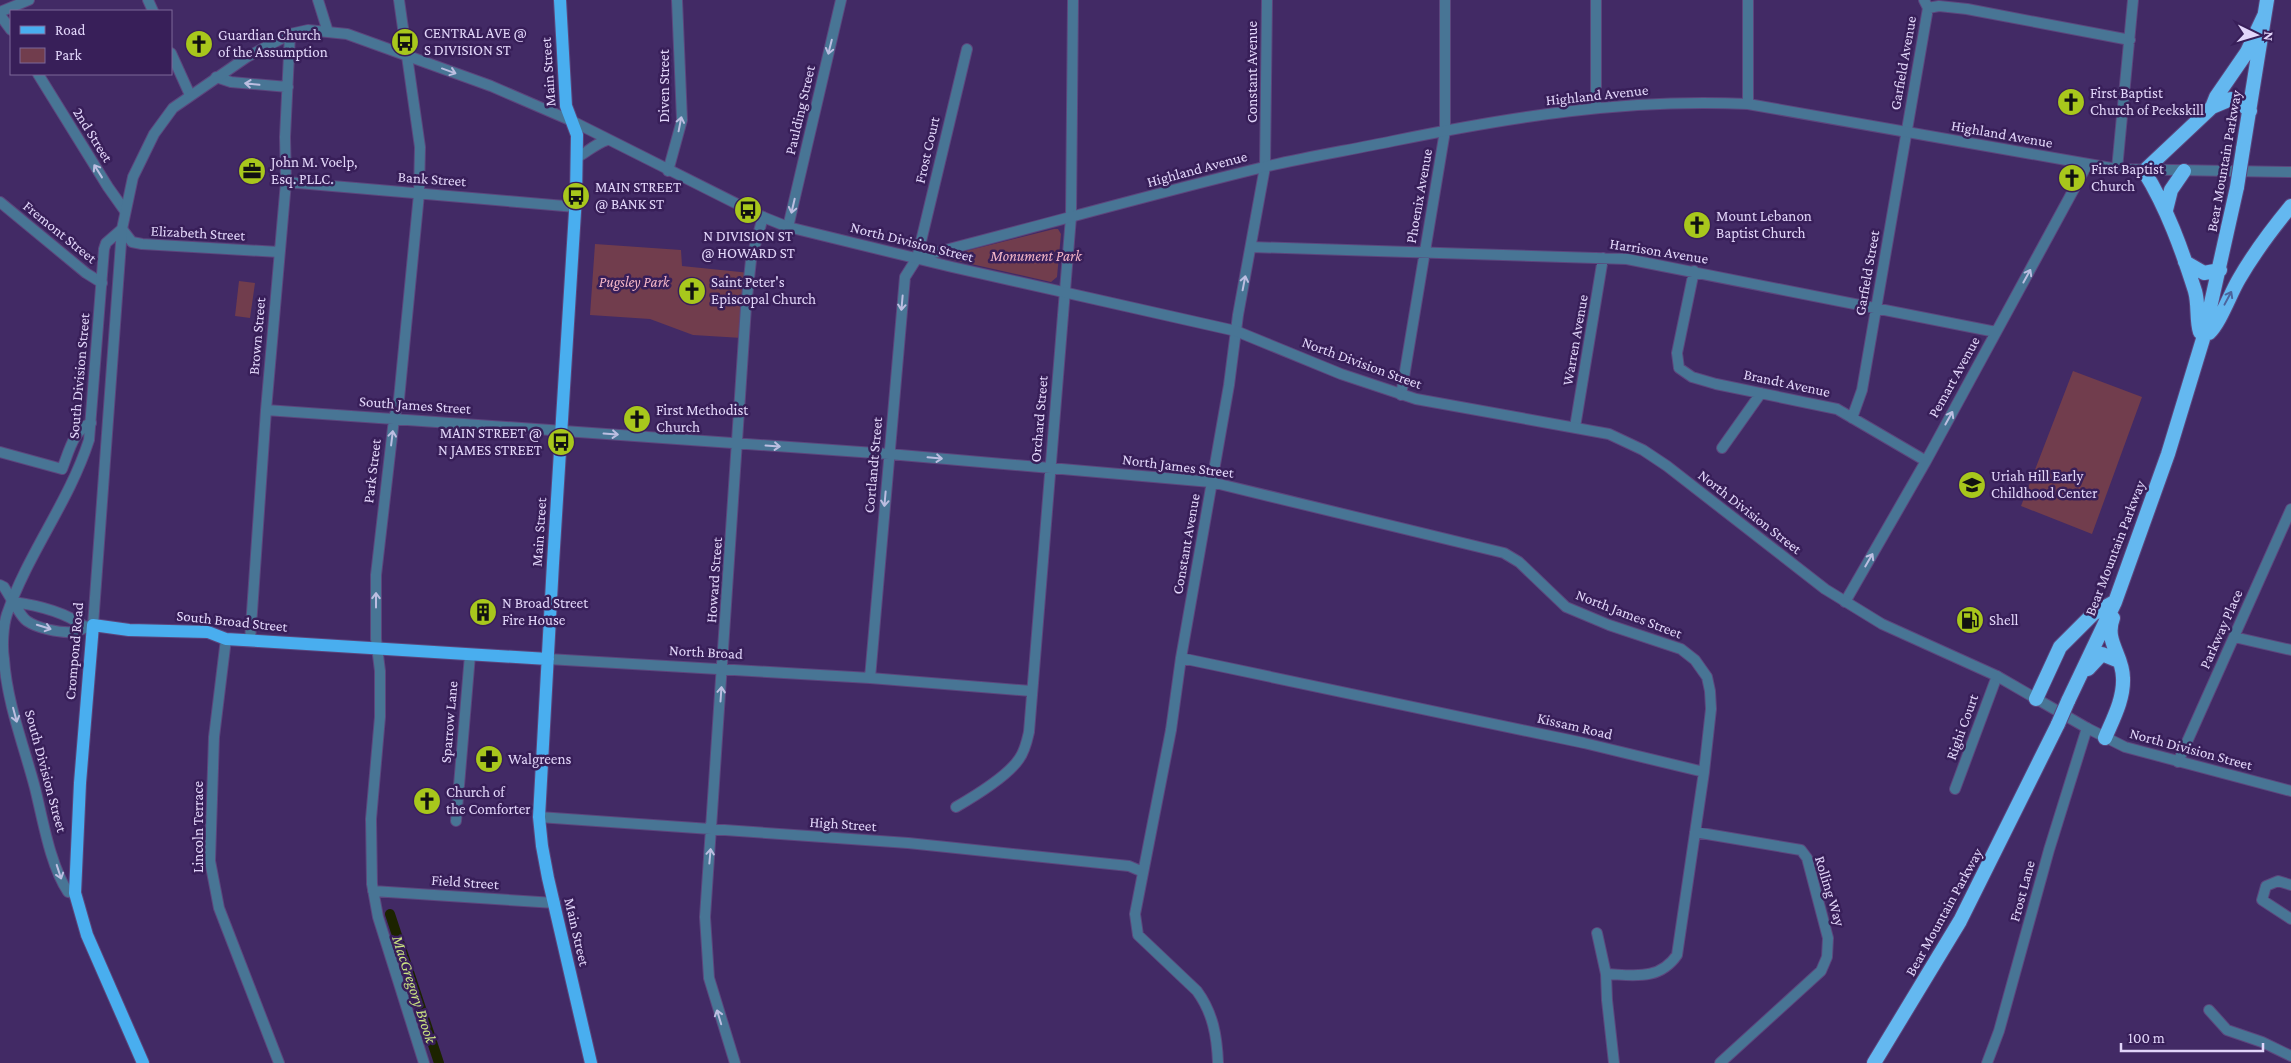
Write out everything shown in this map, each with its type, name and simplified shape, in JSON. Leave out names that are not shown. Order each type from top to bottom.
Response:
[{"type":"highway","name":"Bear Mountain Parkway","points":[[1874,1063],[1960,921],[2058,724],[2114,602],[2168,454],[2203,339],[2220,270],[2236,187],[2267,0]]},
{"type":"highway","points":[[2212,107],[2216,97],[2247,52],[2264,16]]},
{"type":"highway","points":[[2250,111],[2232,99],[2212,107],[2144,171],[2166,210],[2186,262],[2196,292],[2199,312],[2198,326],[2203,339],[2214,328],[2228,298],[2252,258],[2291,206]]},
{"type":"highway","points":[[2166,210],[2171,190],[2184,171]]},
{"type":"highway","points":[[2186,262],[2204,273],[2220,270]]},
{"type":"highway","points":[[2036,699],[2058,649],[2093,614],[2114,602],[2116,610],[2110,626],[2110,636],[2123,672],[2122,694],[2105,738]]},
{"type":"highway","points":[[2065,642],[2078,640],[2093,646]]},
{"type":"highway","points":[[2080,675],[2102,654],[2119,661]]},
{"type":"main road","name":"Main Street","points":[[560,0],[566,106],[577,135],[576,207],[539,818],[542,846],[591,1063]]},
{"type":"main road","name":"South Broad Street","points":[[88,625],[129,630],[208,632],[226,639],[250,641],[378,648]]},
{"type":"main road","name":"Crompond Road","points":[[88,625],[75,893],[86,935],[143,1063]]},
{"type":"main road","name":"North Broad","points":[[378,648],[548,659]]},
{"type":"street","points":[[10,28],[0,13],[28,0]]},
{"type":"street","points":[[318,0],[328,32]]},
{"type":"street","name":"Park Street","points":[[399,0],[420,147],[419,194],[399,399],[394,419],[376,575],[376,639],[380,671],[380,717],[371,819],[373,891],[378,917],[424,1063]]},
{"type":"street","name":"Diven Street","points":[[668,171],[682,120],[677,0]]},
{"type":"street","name":"Paulding Street","points":[[788,227],[841,0]]},
{"type":"street","name":"Orchard Street","points":[[956,807],[1007,771],[1019,759],[1029,732],[1071,217],[1073,0]]},
{"type":"street","name":"Constant Avenue","points":[[1218,1063],[1215,1028],[1204,1001],[1197,991],[1138,935],[1135,914],[1171,730],[1229,385],[1236,331],[1265,167],[1267,0]]},
{"type":"street","name":"Phoenix Avenue","points":[[1401,395],[1445,130],[1445,0]]},
{"type":"street","points":[[1596,0],[1596,107]]},
{"type":"street","points":[[1748,0],[1748,104]]},
{"type":"street","points":[[2117,169],[2133,0]]},
{"type":"street","points":[[1926,4],[1967,9],[2130,40]]},
{"type":"street","name":"Garfield Avenue","points":[[1906,132],[1926,4]]},
{"type":"street","points":[[122,229],[133,177],[143,153],[172,108],[256,52],[290,34],[308,30],[348,35],[407,56]]},
{"type":"street","name":"Brown Street","points":[[250,641],[266,410],[286,182],[284,137],[290,34]]},
{"type":"street","name":"Frost Court","points":[[917,258],[967,49]]},
{"type":"street","points":[[172,55],[190,95]]},
{"type":"street","name":"North Division Street","points":[[407,56],[491,86],[572,121],[668,171],[762,217],[788,227],[1236,331],[1341,374],[1401,395],[1609,434],[1643,450],[1667,466],[1825,590],[1882,624],[1997,676],[2124,747],[2291,791]]},
{"type":"street","name":"2nd Street","points":[[39,75],[125,211]]},
{"type":"street","points":[[216,77],[232,82],[288,87]]},
{"type":"street","name":"Highland Avenue","points":[[917,258],[1265,167],[1445,130],[1596,107],[1707,102],[1748,104],[2117,169],[2144,171],[2291,172]]},
{"type":"street","name":"Garfield Street","points":[[1852,418],[1862,390],[1906,132]]},
{"type":"street","points":[[576,158],[584,154],[591,146],[607,140]]},
{"type":"street","name":"Pemart Avenue","points":[[1845,602],[1926,461],[2087,165]]},
{"type":"street","name":"Bank Street","points":[[286,182],[576,207]]},
{"type":"street","name":"Fremont Street","points":[[0,202],[86,274],[102,283]]},
{"type":"street","name":"Howard Street","points":[[735,1063],[712,991],[706,964],[705,917],[751,260],[762,217]]},
{"type":"street","name":"Elizabeth Street","points":[[122,229],[132,242],[142,244],[279,252]]},
{"type":"street","name":"South Division Street","points":[[75,893],[68,892],[56,865],[8,689],[3,658],[3,617],[13,602],[22,575],[83,461],[89,440],[91,423],[106,243],[122,229]]},
{"type":"street","name":"Crompond Road","points":[[88,625],[122,229]]},
{"type":"street","name":"Harrison Avenue","points":[[1251,247],[1627,258],[1996,332]]},
{"type":"street","name":"Cortlandt Street","points":[[870,678],[905,278],[917,258]]},
{"type":"street","name":"Warren Avenue","points":[[1575,427],[1604,258]]},
{"type":"street","name":"Brandt Avenue","points":[[1694,270],[1677,353],[1679,368],[1689,375],[1716,384],[1837,409],[1926,461]]},
{"type":"street","points":[[1722,448],[1761,393]]},
{"type":"street","name":"South James Street","points":[[266,410],[562,431]]},
{"type":"street","points":[[0,452],[62,469],[72,442],[81,427],[91,423]]},
{"type":"street","name":"North James Street","points":[[562,431],[889,454],[1212,482],[1504,553],[1519,562],[1566,606],[1609,625],[1681,648],[1702,668],[1710,691],[1704,772]]},
{"type":"street","name":"Parkway Place","points":[[2178,762],[2291,509]]},
{"type":"street","points":[[0,585],[4,587],[13,602]]},
{"type":"street","name":"South Broad Street","points":[[13,602],[26,620],[48,628],[71,632],[79,631],[88,625]]},
{"type":"street","name":"South Broad Street","points":[[13,602],[28,604],[88,625]]},
{"type":"street","points":[[2234,637],[2291,650]]},
{"type":"street","name":"Lincoln Terrace","points":[[226,639],[214,737],[210,861],[219,908],[279,1063]]},
{"type":"street","name":"Sparrow Lane","points":[[456,821],[470,655]]},
{"type":"street","name":"Kissam Road","points":[[1182,658],[1575,741],[1704,772]]},
{"type":"street","name":"North Broad","points":[[548,659],[870,678],[1031,691]]},
{"type":"street","name":"Righi Court","points":[[1955,789],[1997,676]]},
{"type":"street","name":"Frost Lane","points":[[1987,1063],[1999,1031],[2049,850],[2087,728]]},
{"type":"street","points":[[1606,974],[1654,974],[1664,970],[1677,955],[1704,772]]},
{"type":"street","name":"High Street","points":[[539,818],[908,843],[1129,866],[1143,872]]},
{"type":"street","name":"Rolling Way","points":[[1695,832],[1800,850],[1807,858],[1828,938],[1827,957],[1820,971],[1720,1063]]},
{"type":"street","points":[[2291,885],[2278,881],[2266,886],[2262,900],[2291,919]]},
{"type":"street","name":"Field Street","points":[[373,891],[555,903]]},
{"type":"street","points":[[1597,933],[1606,974],[1614,1063]]},
{"type":"street","points":[[2210,1010],[2227,1030],[2262,1042],[2291,1056]]},
{"type":"green space","name":"Monument Park","points":[[1058,229],[1061,234],[1057,277],[1051,282],[949,259],[950,255]]},
{"type":"green space","name":"Pugsley Park","points":[[595,244],[681,250],[682,266],[750,273],[742,338],[693,335],[650,319],[590,315]]},
{"type":"green space","points":[[239,281],[255,283],[250,318],[235,316]]},
{"type":"green space","points":[[2073,371],[2142,397],[2092,534],[2021,506]]},
{"type":"waterway","name":"MacGregory Brook","points":[[390,914],[439,1063]]},
{"type":"place","name":"CENTRAL AVE @ S DIVISION ST","points":[[405,42]]},
{"type":"place","name":"Guardian Church of the Assumption","points":[[199,44]]},
{"type":"place","name":"First Baptist Church of Peekskill","points":[[2071,102]]},
{"type":"place","name":"John M. Voelp, Esq. PLLC.","points":[[252,171]]},
{"type":"place","name":"First Baptist Church","points":[[2072,178]]},
{"type":"place","name":"MAIN STREET @ BANK ST","points":[[576,196]]},
{"type":"place","name":"N DIVISION ST @ HOWARD ST","points":[[748,210]]},
{"type":"place","name":"Mount Lebanon Baptist Church","points":[[1697,225]]},
{"type":"place","name":"Saint Peter's Episcopal Church","points":[[692,291]]},
{"type":"place","name":"First Methodist Church","points":[[637,419]]},
{"type":"place","name":"MAIN STREET @ N JAMES STREET","points":[[561,442]]},
{"type":"place","name":"Uriah Hill Early Childhood Center","points":[[1972,485]]},
{"type":"place","name":"N Broad Street Fire House","points":[[483,612]]},
{"type":"place","name":"Shell","points":[[1970,620]]},
{"type":"place","name":"Walgreens","points":[[489,759]]},
{"type":"place","name":"Church of the Comforter","points":[[427,801]]}]
